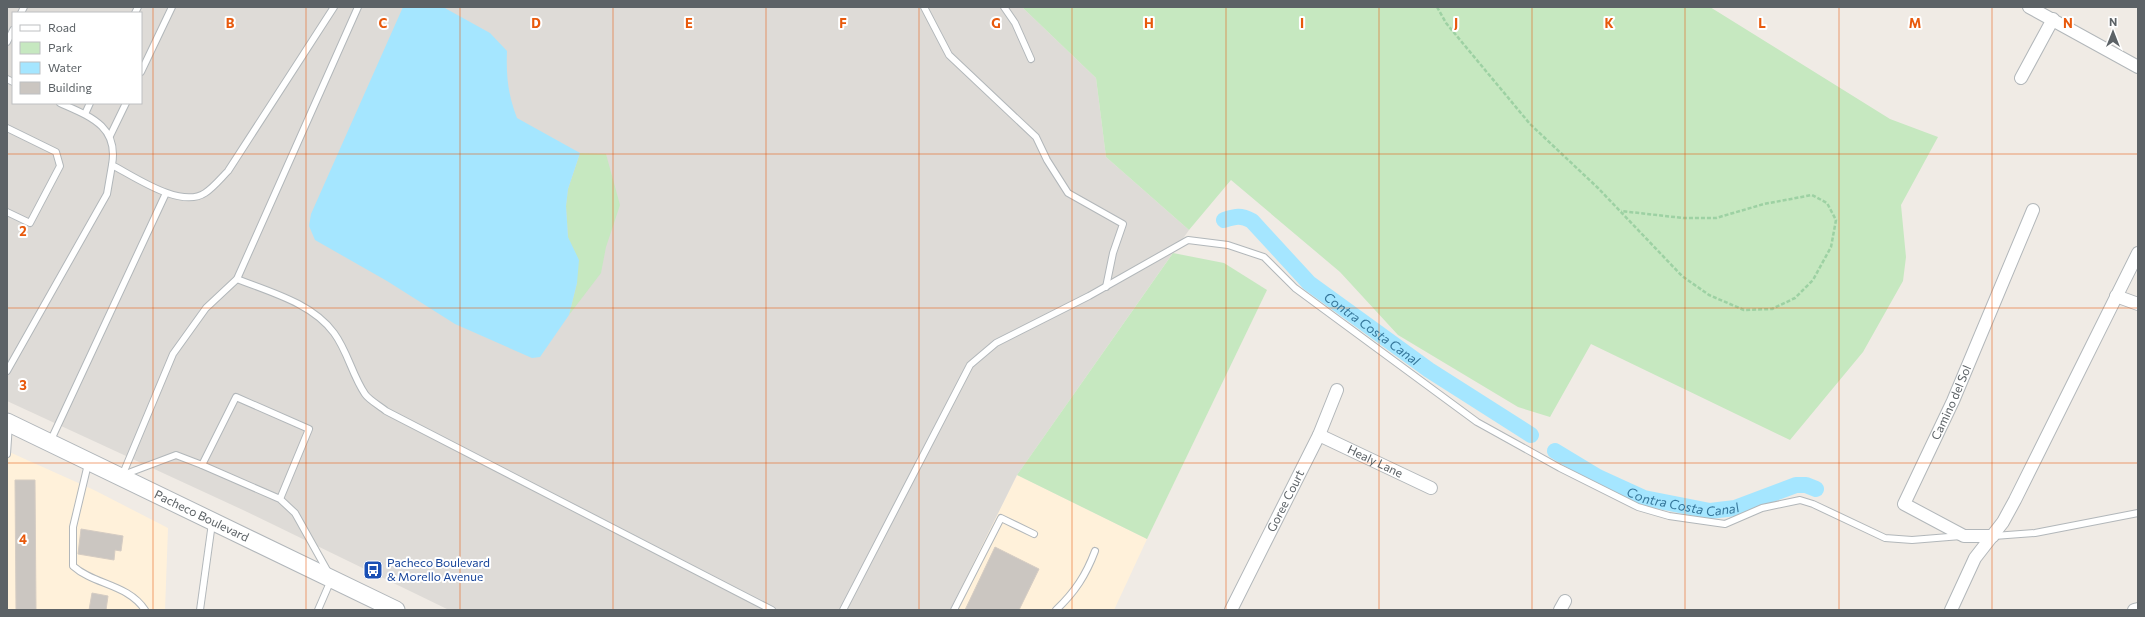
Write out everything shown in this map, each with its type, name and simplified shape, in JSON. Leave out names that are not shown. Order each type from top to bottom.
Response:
[{"type":"main road","name":"Pacheco Boulevard","points":[[8,422],[396,610]]},
{"type":"street","points":[[2029,7],[2054,19],[2138,67]]},
{"type":"street","points":[[2021,78],[2054,19]]},
{"type":"street","name":"Camino del Sol","points":[[1993,536],[1964,536],[1904,504],[1954,401],[2034,210]]},
{"type":"street","points":[[1951,610],[1975,558],[1993,536],[2015,500],[2138,253]]},
{"type":"street","points":[[2116,296],[2138,304]]},
{"type":"street","name":"Goree Court","points":[[1231,610],[1319,435],[1337,390]]},
{"type":"street","name":"Healy Lane","points":[[1319,435],[1431,488]]},
{"type":"street","points":[[2134,610],[2138,609]]},
{"type":"lane","points":[[142,70],[172,7]]},
{"type":"lane","points":[[112,165],[166,193],[190,198],[205,193],[228,171],[334,7]]},
{"type":"lane","points":[[122,476],[173,354],[206,308],[237,278],[358,7]]},
{"type":"lane","points":[[924,7],[949,55],[1036,137],[1047,160],[1068,193],[1123,224],[1113,254],[1106,287]]},
{"type":"lane","points":[[1004,7],[1015,23],[1031,59]]},
{"type":"lane","points":[[7,42],[12,32]]},
{"type":"lane","points":[[7,371],[107,194],[114,154],[110,136],[98,120],[62,104]]},
{"type":"lane","points":[[85,114],[90,104]]},
{"type":"lane","points":[[110,136],[126,104]]},
{"type":"lane","points":[[7,128],[56,152],[60,166],[30,223],[7,212]]},
{"type":"lane","points":[[50,442],[166,193]]},
{"type":"lane","points":[[843,610],[970,365],[996,343],[1106,287],[1188,240],[1228,245],[1264,257],[1295,288],[1477,422],[1560,468],[1638,506],[1669,516],[1725,524],[1762,508],[1800,500],[1814,504],[1886,538],[1912,540],[1964,536]]},
{"type":"lane","points":[[237,278],[299,304],[320,319],[334,333],[346,352],[365,394],[386,411],[772,610]]},
{"type":"lane","points":[[202,465],[236,397],[309,429],[280,499]]},
{"type":"lane","points":[[7,454],[8,422]]},
{"type":"lane","points":[[122,476],[176,455],[280,499],[295,513],[331,578],[318,610]]},
{"type":"lane","points":[[89,460],[73,527],[73,566],[82,574],[103,581],[128,593],[145,610]]},
{"type":"lane","points":[[1993,536],[2035,533],[2138,514]]},
{"type":"lane","points":[[954,610],[1001,518],[1034,534]]},
{"type":"lane","points":[[200,610],[213,521]]},
{"type":"lane","points":[[1056,610],[1068,598],[1086,574],[1095,550]]},
{"type":"path","points":[[1437,7],[1446,23],[1530,124],[1621,211],[1682,276],[1709,295],[1744,310],[1772,309],[1795,298],[1813,280],[1831,247],[1836,220],[1827,203],[1812,195],[1764,204],[1716,218],[1684,218],[1621,211]]},
{"type":"shaded area","points":[[7,7],[1022,7],[1096,78],[1106,157],[1189,230],[1017,475],[950,610],[449,610],[243,510],[7,401]]},
{"type":"shaded area","points":[[7,451],[94,490],[168,528],[165,610],[7,610]]},
{"type":"shaded area","points":[[1017,475],[1147,539],[1114,610],[950,610]]},
{"type":"green space","points":[[1022,7],[1710,7],[1890,119],[1938,137],[1901,205],[1906,257],[1903,281],[1863,352],[1790,440],[1591,344],[1550,417],[1518,407],[1398,335],[1340,272],[1231,180],[1189,230],[1106,157],[1096,78]]},
{"type":"green space","points":[[580,153],[606,154],[620,205],[606,247],[601,273],[569,315],[577,283],[568,237],[566,206],[568,189]]},
{"type":"green space","points":[[1173,253],[1224,263],[1267,290],[1147,539],[1017,475]]},
{"type":"water","points":[[403,7],[443,7],[490,33],[507,51],[508,85],[517,118],[580,153],[568,189],[566,206],[568,237],[579,260],[577,283],[569,315],[540,357],[532,358],[455,324],[387,281],[315,240],[309,226],[311,214]]},
{"type":"building","points":[[15,480],[35,480],[36,610],[16,610]]},
{"type":"building","points":[[81,529],[123,536],[121,551],[115,550],[114,560],[78,554]]},
{"type":"building","points":[[995,547],[1039,569],[1019,610],[965,610]]},
{"type":"building","points":[[92,593],[108,596],[106,610],[89,610]]},
{"type":"waterway","name":"Contra Costa Canal","points":[[1224,220],[1238,217],[1252,221],[1309,283],[1429,370],[1531,435]]},
{"type":"waterway","name":"Contra Costa Canal","points":[[1555,451],[1598,477],[1644,498],[1710,511],[1735,508],[1796,485],[1806,485],[1816,489]]},
{"type":"place","name":"Pacheco Boulevard & Morello Avenue","points":[[373,570]]}]
